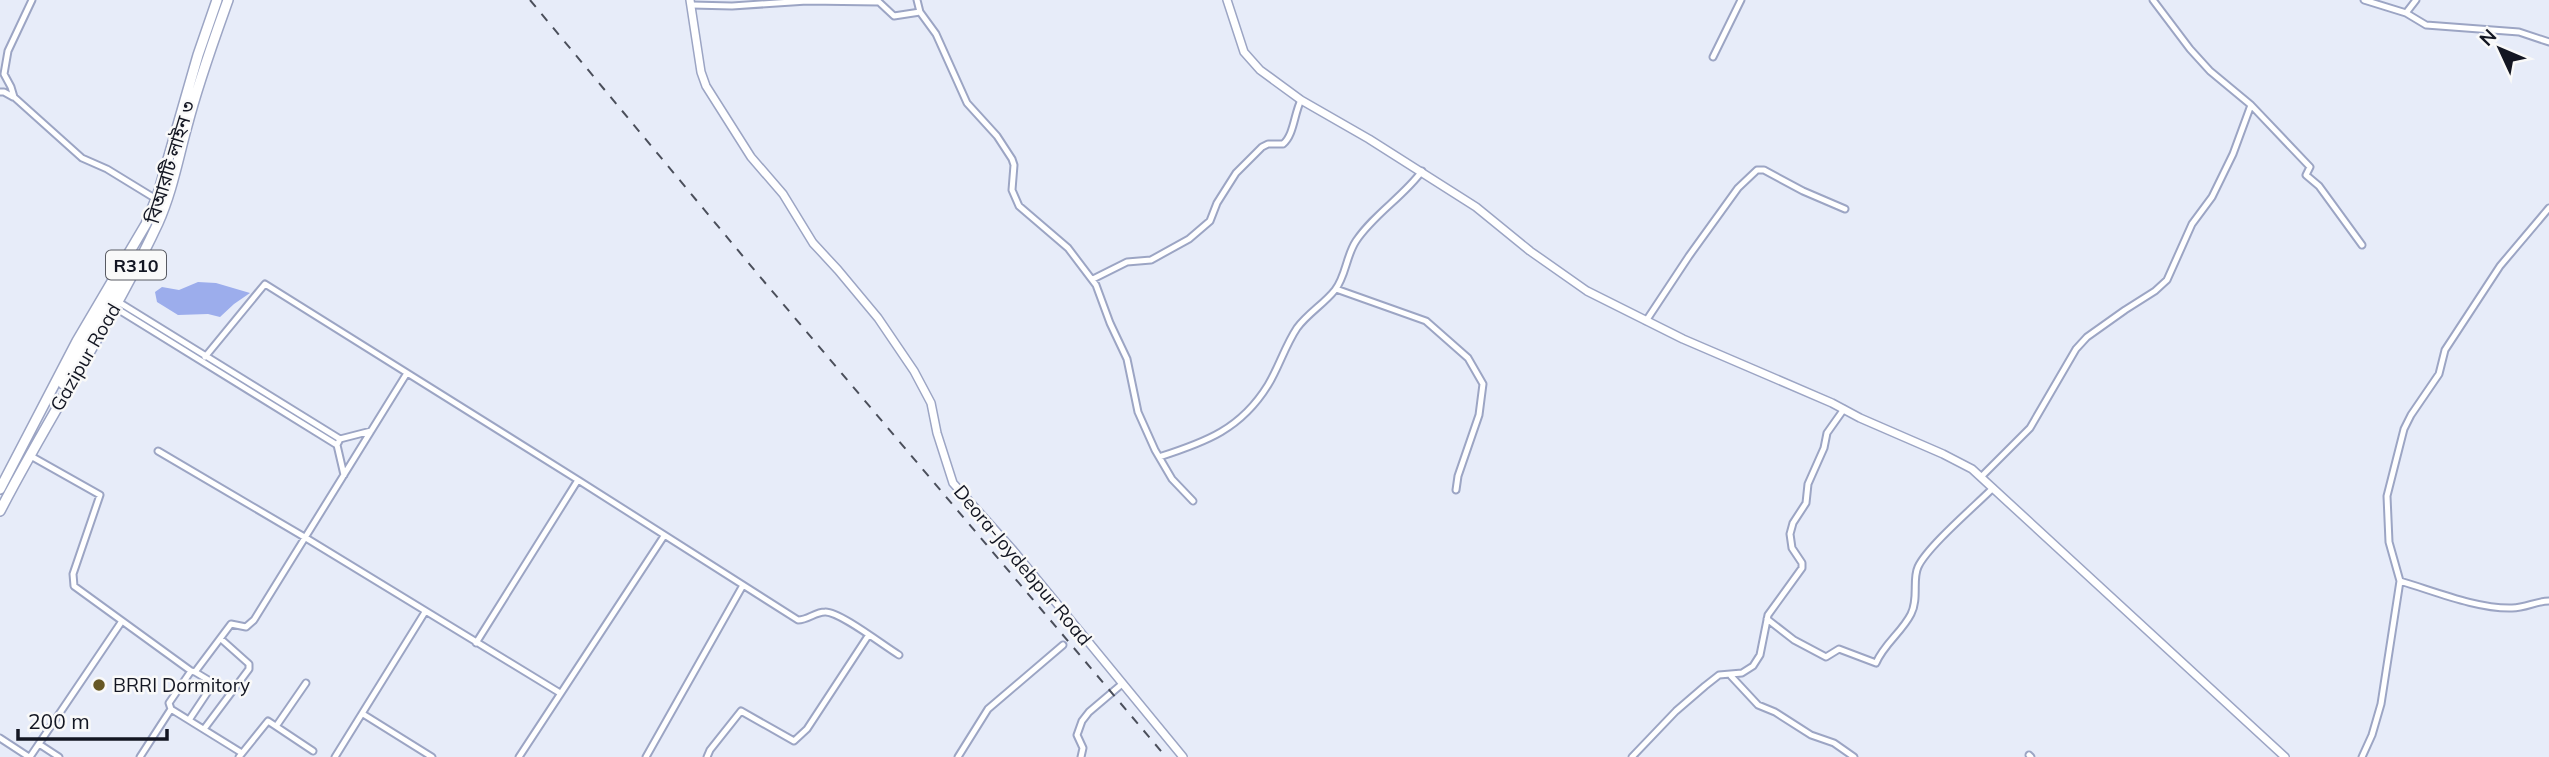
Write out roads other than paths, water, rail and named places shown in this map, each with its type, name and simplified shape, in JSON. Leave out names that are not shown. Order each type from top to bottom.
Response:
[{"type":"main road","name":"Gazipur Road","points":[[0,489],[77,341],[146,224],[217,0]]},
{"type":"main road","name":"Gazipur Road","points":[[0,511],[158,222],[168,199],[197,89],[225,0]]},
{"type":"main road","name":"বিআরটি লাইন ৩","points":[[0,501],[158,212],[192,89],[225,0]]},
{"type":"street","points":[[14,97],[2,74],[8,51],[32,0]]},
{"type":"street","points":[[917,0],[920,12],[936,34],[967,103],[997,136],[1012,159],[1012,190],[1019,206],[1068,248],[1093,279],[1127,359],[1138,411],[1172,479],[1193,501]]},
{"type":"street","points":[[1227,0],[1244,52],[1260,70],[1301,100],[1422,171],[1476,207],[1553,268],[1587,291],[1646,321],[1950,457],[1980,477],[2285,757]]},
{"type":"street","points":[[1713,57],[1741,0]]},
{"type":"street","points":[[2153,0],[2210,71],[2251,105],[2310,167],[2306,176],[2319,186],[2362,246]]},
{"type":"street","points":[[2364,0],[2406,13],[2426,24],[2519,32],[2549,42]]},
{"type":"street","points":[[2406,13],[2416,0]]},
{"type":"street","points":[[691,3],[732,6],[807,1],[879,2],[894,16],[920,12]]},
{"type":"street","name":"Deora-Joydebpur Road","points":[[691,3],[693,29],[706,86],[751,157],[783,194],[813,243],[878,318],[914,371],[931,402],[937,433],[953,483],[1012,549],[1183,757]]},
{"type":"street","points":[[0,92],[14,97],[82,158],[107,169],[156,198]]},
{"type":"street","points":[[1093,279],[1127,262],[1151,260],[1189,239],[1210,221],[1236,173],[1262,147],[1268,144],[1283,144],[1289,139],[1295,111],[1301,100]]},
{"type":"street","points":[[1980,477],[2030,428],[2076,349],[2087,337],[2167,280],[2192,224],[2212,197],[2228,165],[2251,105]]},
{"type":"street","points":[[1646,321],[1705,233],[1747,178],[1757,170],[1764,170],[1845,209]]},
{"type":"street","points":[[1159,457],[1196,446],[1232,427],[1268,386],[1286,346],[1300,325],[1336,289],[1355,242],[1381,211],[1410,187],[1422,171]]},
{"type":"street","points":[[2362,757],[2372,736],[2381,704],[2400,581],[2389,542],[2387,496],[2404,429],[2421,397],[2439,374],[2445,350],[2500,266],[2549,208]]},
{"type":"street","points":[[205,357],[265,284],[798,620],[822,612],[837,614],[899,655]]},
{"type":"street","points":[[1336,289],[1426,321],[1468,358],[1483,384],[1479,415],[1458,476],[1456,490]]},
{"type":"street","points":[[115,304],[339,442],[344,475]]},
{"type":"street","points":[[115,304],[339,442]]},
{"type":"street","points":[[313,751],[268,721],[240,755],[171,709],[169,703],[231,624],[243,627],[250,625],[407,373]]},
{"type":"street","points":[[1632,757],[1676,711],[1705,686],[1719,675],[1742,673],[1753,666],[1760,655],[1767,619],[1802,568],[1802,563],[1791,548],[1790,534],[1793,523],[1806,503],[1808,484],[1824,448],[1827,433],[1844,409]]},
{"type":"street","points":[[339,442],[371,431]]},
{"type":"street","points":[[158,451],[560,693]]},
{"type":"street","points":[[29,455],[100,495],[72,582],[122,621],[210,681],[211,687],[189,720]]},
{"type":"street","points":[[476,643],[578,480]]},
{"type":"street","points":[[1767,619],[1794,640],[1826,657],[1839,649],[1876,663],[1910,615],[1916,600],[1916,570],[1919,563],[1993,488]]},
{"type":"street","points":[[519,757],[664,536]]},
{"type":"street","points":[[2400,581],[2483,605],[2510,609],[2549,601]]},
{"type":"street","points":[[646,757],[742,587]]},
{"type":"street","points":[[335,757],[425,612]]},
{"type":"street","points":[[0,738],[30,757],[122,621]]},
{"type":"street","points":[[707,757],[741,712],[794,741],[807,729],[867,636]]},
{"type":"street","points":[[204,729],[249,669],[249,664],[221,639]]},
{"type":"street","points":[[958,757],[988,709],[1063,645]]},
{"type":"street","points":[[1731,676],[1758,705],[1775,712],[1811,735],[1834,743],[1854,757]]},
{"type":"street","points":[[276,725],[306,683]]},
{"type":"street","points":[[1081,757],[1083,748],[1077,735],[1082,721],[1122,684]]},
{"type":"street","points":[[140,757],[171,709]]},
{"type":"street","points":[[363,714],[432,757]]},
{"type":"street","points":[[39,744],[59,757]]},
{"type":"water","points":[[198,282],[216,283],[250,293],[220,317],[208,314],[178,315],[157,302],[155,292],[162,287],[179,290]]},
{"type":"railway","points":[[530,0],[1166,757]]},
{"type":"place","name":"BRRI Dormitory","points":[[99,685]]}]
